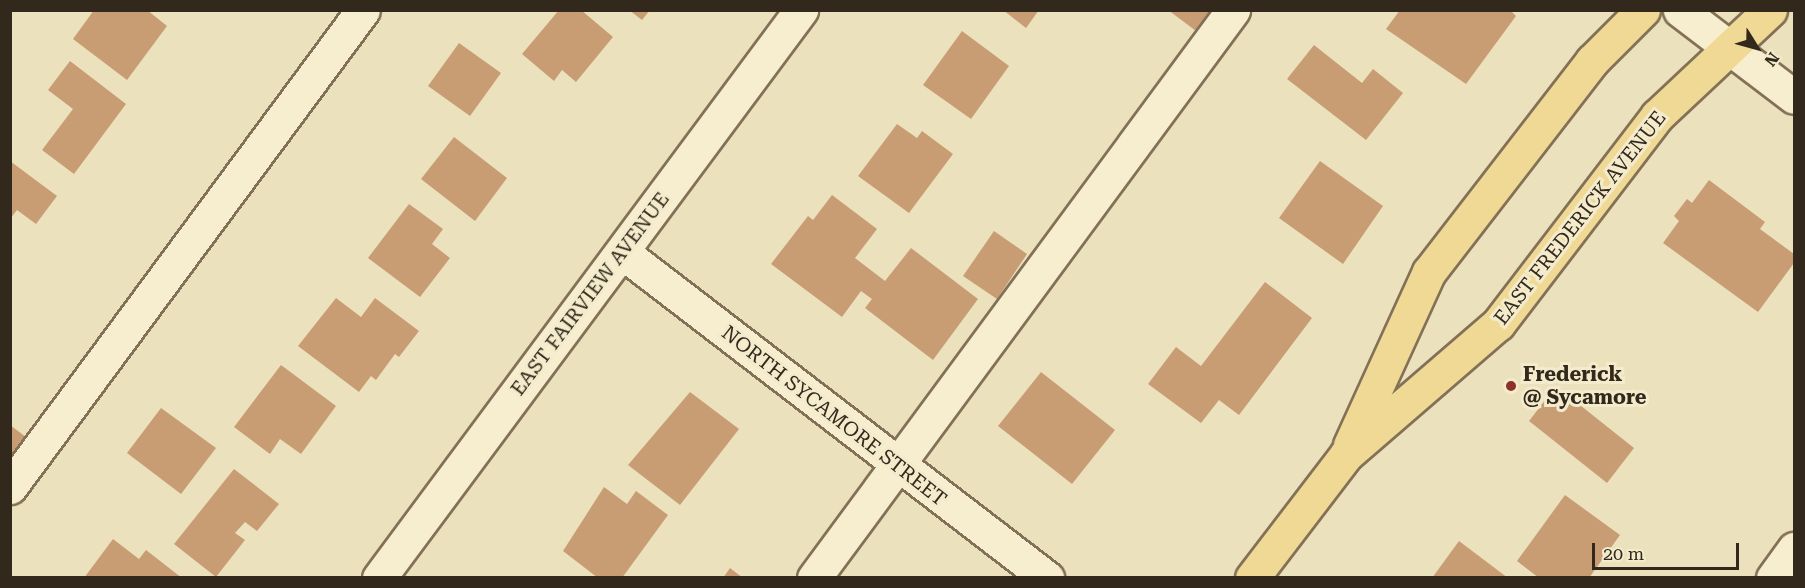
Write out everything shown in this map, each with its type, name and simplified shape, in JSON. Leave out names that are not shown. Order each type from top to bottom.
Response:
[{"type":"main road","name":"EAST FREDERICK AVENUE","points":[[1346,454],[1429,272],[1592,61],[1643,10]]},
{"type":"main road","name":"EAST FREDERICK AVENUE","points":[[1252,578],[1346,454],[1498,324],[1657,116],[1727,47],[1770,10]]},
{"type":"street","points":[[10,488],[363,10]]},
{"type":"street","name":"EAST FAIRVIEW AVENUE","points":[[379,578],[801,10]]},
{"type":"street","points":[[814,578],[1233,10]]},
{"type":"street","points":[[1680,10],[1794,97]]},
{"type":"street","name":"NORTH SYCAMORE STREET","points":[[621,252],[897,466],[1047,578]]},
{"type":"street","points":[[1773,578],[1794,549]]},
{"type":"building","points":[[94,10],[147,10],[167,26],[127,80],[73,39]]},
{"type":"building","points":[[559,10],[581,10],[613,37],[576,82],[562,70],[554,81],[522,54]]},
{"type":"building","points":[[629,10],[650,10],[642,20]]},
{"type":"building","points":[[1003,10],[1039,10],[1026,28]]},
{"type":"building","points":[[1168,10],[1211,10],[1196,31]]},
{"type":"building","points":[[1400,10],[1510,10],[1516,16],[1466,84],[1386,29]]},
{"type":"building","points":[[962,31],[1009,66],[971,119],[923,85]]},
{"type":"building","points":[[459,43],[501,73],[470,116],[428,86]]},
{"type":"building","points":[[1314,45],[1362,83],[1373,69],[1403,93],[1366,140],[1287,79]]},
{"type":"building","points":[[70,61],[126,104],[74,174],[42,150],[73,109],[48,90]]},
{"type":"building","points":[[897,124],[917,138],[922,131],[953,154],[909,213],[858,176]]},
{"type":"building","points":[[454,137],[507,178],[475,221],[421,179]]},
{"type":"building","points":[[10,161],[57,196],[36,224],[17,210],[10,219]]},
{"type":"building","points":[[1320,161],[1383,206],[1343,264],[1279,218]]},
{"type":"building","points":[[1709,180],[1765,222],[1760,229],[1794,254],[1794,263],[1758,312],[1663,243],[1679,221],[1674,216],[1687,199],[1692,203]]},
{"type":"building","points":[[832,195],[877,229],[855,258],[885,281],[911,248],[978,299],[933,360],[865,308],[872,299],[861,291],[842,317],[771,264],[808,216],[813,220]]},
{"type":"building","points":[[409,204],[443,229],[432,244],[450,258],[420,297],[368,258]]},
{"type":"building","points":[[994,231],[1027,254],[997,299],[963,276]]},
{"type":"building","points":[[1265,282],[1312,318],[1239,415],[1219,400],[1201,423],[1148,384],[1176,347],[1201,366]]},
{"type":"building","points":[[336,298],[361,317],[375,298],[419,331],[399,357],[395,354],[376,380],[371,376],[359,392],[298,346]]},
{"type":"building","points":[[281,365],[336,406],[301,454],[280,439],[270,454],[234,427]]},
{"type":"building","points":[[1041,372],[1115,430],[1072,484],[998,426]]},
{"type":"building","points":[[1556,386],[1634,448],[1607,483],[1529,421]]},
{"type":"building","points":[[690,392],[739,429],[680,505],[628,465]]},
{"type":"building","points":[[161,408],[216,448],[181,494],[127,453]]},
{"type":"building","points":[[10,425],[26,437],[10,457]]},
{"type":"building","points":[[234,469],[279,504],[257,531],[245,522],[235,533],[245,540],[216,577],[174,544]]},
{"type":"building","points":[[604,487],[627,504],[636,491],[668,515],[622,578],[598,578],[563,551]]},
{"type":"building","points":[[1565,495],[1620,535],[1589,578],[1539,578],[1517,561]]},
{"type":"building","points":[[113,539],[139,559],[146,550],[182,578],[84,578]]},
{"type":"building","points":[[1459,541],[1508,578],[1432,578]]},
{"type":"building","points":[[730,568],[743,578],[723,578]]},
{"type":"place","name":"Frederick @ Sycamore","points":[[1511,386]]}]
